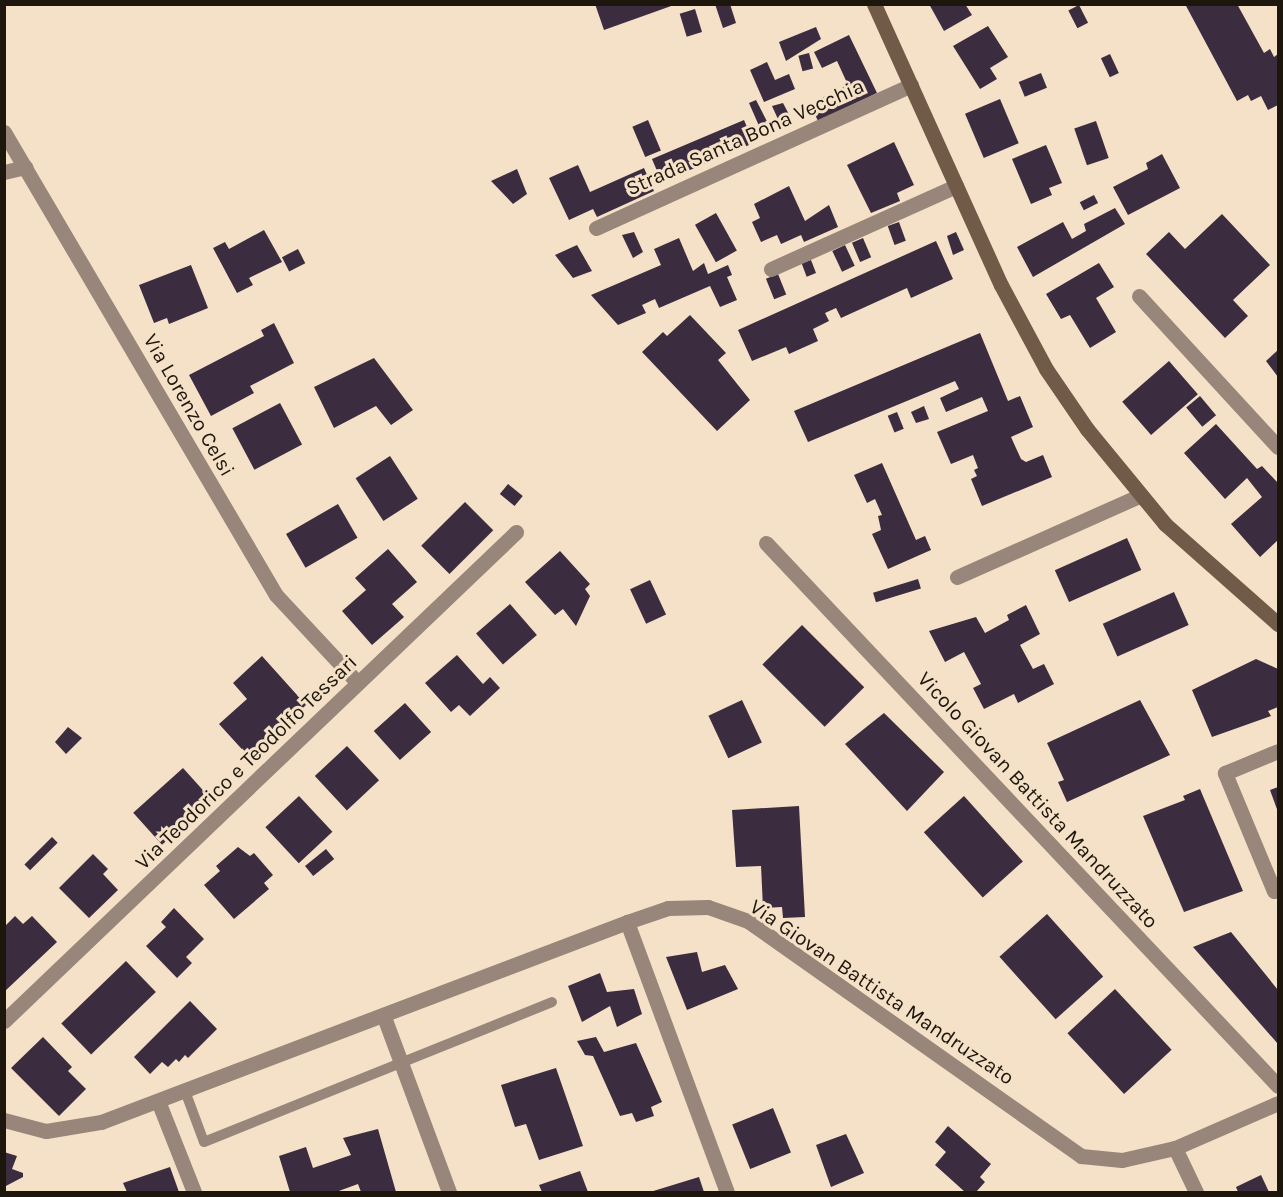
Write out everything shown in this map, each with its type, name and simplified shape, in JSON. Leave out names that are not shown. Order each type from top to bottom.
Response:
[{"type":"street","points":[[874,4],[1001,285],[1046,369],[1139,496],[1209,565],[1277,619]]},
{"type":"street","name":"Strada Santa Bona Vecchia","points":[[596,228],[911,85]]},
{"type":"street","name":"Via Lorenzo Celsi","points":[[4,132],[276,595],[358,683]]},
{"type":"street","points":[[4,172],[25,167]]},
{"type":"street","points":[[771,269],[956,186]]},
{"type":"street","points":[[1140,296],[1278,447]]},
{"type":"street","points":[[957,577],[1139,496]]},
{"type":"street","name":"Via Teodorico e Teodolfo Tessari","points":[[4,1021],[516,532]]},
{"type":"street","name":"Vicolo Giovan Battista Mandruzzato","points":[[766,543],[1278,1086]]},
{"type":"street","points":[[1274,891],[1225,773],[1278,751]]},
{"type":"street","name":"Via Giovan Battista Mandruzzato","points":[[4,1120],[46,1131],[101,1122],[384,1017],[627,922],[668,908],[708,907],[748,921],[1081,1156],[1122,1160],[1175,1148],[1278,1103]]},
{"type":"street","points":[[627,922],[727,1192]]},
{"type":"street","points":[[384,1017],[449,1192]]},
{"type":"street","points":[[158,1101],[194,1192]]},
{"type":"street","points":[[1175,1148],[1196,1192]]},
{"type":"lane","points":[[186,1091],[204,1142],[552,1002]]},
{"type":"building","points":[[595,4],[673,4],[674,5],[604,30]]},
{"type":"building","points":[[715,4],[730,4],[736,23],[723,28]]},
{"type":"building","points":[[929,4],[965,4],[972,15],[944,31]]},
{"type":"building","points":[[1185,4],[1237,4],[1264,53],[1270,49],[1274,57],[1278,54],[1278,105],[1268,110],[1261,96],[1251,101],[1248,95],[1237,101]]},
{"type":"building","points":[[1079,5],[1088,23],[1077,28],[1068,10]]},
{"type":"building","points":[[695,9],[702,32],[687,37],[680,14]]},
{"type":"building","points":[[988,26],[1008,57],[990,68],[997,79],[980,89],[953,46]]},
{"type":"building","points":[[816,27],[821,39],[786,61],[779,42]]},
{"type":"building","points":[[849,35],[877,93],[818,121],[810,104],[848,85],[837,61],[822,68],[814,52]]},
{"type":"building","points":[[809,53],[813,68],[803,71],[798,56]]},
{"type":"building","points":[[1110,54],[1119,73],[1110,77],[1101,58]]},
{"type":"building","points":[[767,62],[775,80],[789,74],[795,89],[764,102],[750,70]]},
{"type":"building","points":[[1041,73],[1047,88],[1025,97],[1019,82]]},
{"type":"building","points":[[1000,99],[1019,143],[984,158],[965,114]]},
{"type":"building","points":[[756,100],[772,131],[763,135],[749,103]]},
{"type":"building","points":[[783,103],[794,124],[783,130],[772,106]]},
{"type":"building","points":[[648,120],[661,150],[645,157],[632,127]]},
{"type":"building","points":[[744,120],[754,143],[662,182],[652,159]]},
{"type":"building","points":[[1096,121],[1109,158],[1087,165],[1074,128]]},
{"type":"building","points":[[894,142],[914,185],[897,193],[900,201],[871,213],[847,165]]},
{"type":"building","points":[[1046,145],[1062,183],[1049,188],[1052,195],[1031,204],[1012,159]]},
{"type":"building","points":[[1162,154],[1180,188],[1128,215],[1113,187],[1148,169],[1146,163]]},
{"type":"building","points":[[578,165],[590,192],[644,168],[654,191],[597,217],[593,209],[569,220],[549,178]]},
{"type":"building","points":[[517,169],[527,194],[513,204],[491,181]]},
{"type":"building","points":[[789,186],[805,221],[829,205],[838,227],[804,242],[801,235],[781,244],[777,235],[761,242],[752,222],[760,218],[754,204]]},
{"type":"building","points":[[1094,195],[1098,203],[1084,210],[1080,202]]},
{"type":"building","points":[[1115,208],[1125,224],[1033,277],[1017,247],[1063,222],[1072,239],[1086,231],[1084,224]]},
{"type":"building","points":[[716,213],[737,251],[716,262],[695,225]]},
{"type":"building","points":[[1222,214],[1270,265],[1233,300],[1248,316],[1225,338],[1146,254],[1169,232],[1185,249]]},
{"type":"building","points":[[899,222],[906,241],[895,245],[888,226]]},
{"type":"building","points":[[264,230],[282,262],[249,278],[253,285],[237,293],[213,248],[225,242],[229,249]]},
{"type":"building","points":[[634,232],[643,252],[633,258],[622,235]]},
{"type":"building","points":[[956,232],[964,250],[953,255],[947,236]]},
{"type":"building","points":[[679,238],[693,271],[704,263],[708,274],[728,265],[732,275],[727,277],[737,300],[720,307],[710,286],[659,308],[655,299],[642,305],[646,313],[618,325],[591,295],[661,265],[654,249]]},
{"type":"building","points":[[863,238],[871,257],[860,262],[852,243]]},
{"type":"building","points":[[936,241],[953,279],[911,298],[907,288],[841,318],[836,308],[825,313],[829,321],[813,329],[818,341],[789,354],[786,347],[752,361],[738,330]]},
{"type":"building","points":[[577,245],[592,271],[573,278],[555,255]]},
{"type":"building","points":[[845,245],[855,266],[842,272],[832,251]]},
{"type":"building","points":[[298,249],[305,263],[289,271],[282,257]]},
{"type":"building","points":[[811,260],[816,273],[807,277],[802,264]]},
{"type":"building","points":[[1099,263],[1114,287],[1096,298],[1116,332],[1090,348],[1070,315],[1061,319],[1046,294]]},
{"type":"building","points":[[191,265],[208,308],[169,324],[167,318],[154,323],[139,285]]},
{"type":"building","points":[[778,274],[786,294],[774,299],[766,279]]},
{"type":"building","points":[[690,315],[726,353],[718,360],[750,400],[717,431],[642,352],[663,332],[667,336]]},
{"type":"building","points":[[274,323],[294,363],[250,386],[254,393],[211,416],[189,375],[264,336],[261,330]]},
{"type":"building","points":[[980,333],[1008,401],[1020,396],[1033,427],[1011,437],[1021,459],[1026,462],[1043,455],[1052,477],[982,506],[971,479],[977,476],[974,470],[978,468],[973,455],[951,464],[937,432],[988,411],[982,397],[946,412],[940,398],[959,389],[955,381],[808,442],[794,411]]},
{"type":"building","points":[[1278,350],[1278,377],[1266,361]]},
{"type":"building","points":[[374,358],[413,410],[391,425],[376,406],[334,428],[314,387]]},
{"type":"building","points":[[1169,361],[1198,394],[1151,435],[1122,402]]},
{"type":"building","points":[[1200,396],[1216,415],[1202,427],[1186,408]]},
{"type":"building","points":[[280,403],[302,444],[254,470],[232,428]]},
{"type":"building","points":[[924,406],[929,419],[916,423],[911,412]]},
{"type":"building","points":[[897,412],[904,429],[894,432],[888,416]]},
{"type":"building","points":[[1216,424],[1257,469],[1262,466],[1278,483],[1278,540],[1260,557],[1231,524],[1262,497],[1247,478],[1225,499],[1184,453]]},
{"type":"building","points":[[390,456],[418,499],[383,521],[356,478]]},
{"type":"building","points":[[882,463],[916,540],[925,536],[931,550],[888,569],[872,534],[881,530],[878,516],[882,515],[875,499],[867,503],[854,475]]},
{"type":"building","points":[[508,484],[523,496],[515,506],[500,494]]},
{"type":"building","points":[[465,502],[493,530],[449,574],[421,546]]},
{"type":"building","points":[[338,504],[358,538],[306,568],[286,534]]},
{"type":"building","points":[[1127,538],[1141,570],[1069,602],[1055,570]]},
{"type":"building","points":[[388,549],[417,582],[392,604],[404,617],[372,645],[342,611],[366,590],[355,578]]},
{"type":"building","points":[[560,551],[590,584],[585,589],[590,596],[576,626],[563,609],[555,615],[525,582]]},
{"type":"building","points":[[918,579],[921,589],[876,602],[873,593]]},
{"type":"building","points":[[650,580],[666,614],[646,624],[630,589]]},
{"type":"building","points":[[1174,592],[1189,625],[1117,657],[1103,624]]},
{"type":"building","points":[[510,604],[537,635],[503,664],[476,634]]},
{"type":"building","points":[[1026,605],[1040,634],[1020,645],[1033,669],[1044,664],[1054,684],[1018,703],[1014,694],[984,709],[973,688],[981,684],[964,652],[945,662],[929,631],[976,617],[985,633],[1009,620],[1007,615]]},
{"type":"building","points":[[802,625],[864,687],[825,727],[762,665]]},
{"type":"building","points":[[457,655],[483,684],[490,677],[500,688],[470,716],[459,705],[451,712],[425,683]]},
{"type":"building","points":[[262,656],[306,705],[249,757],[219,724],[247,699],[233,683]]},
{"type":"building","points":[[1256,659],[1278,669],[1278,707],[1268,711],[1271,716],[1212,737],[1192,690]]},
{"type":"building","points":[[742,700],[762,743],[728,758],[708,716]]},
{"type":"building","points":[[1140,700],[1170,755],[1067,802],[1058,782],[1064,780],[1047,743]]},
{"type":"building","points":[[405,703],[431,732],[400,760],[374,731]]},
{"type":"building","points":[[884,713],[944,772],[907,811],[845,744]]},
{"type":"building","points":[[68,727],[82,738],[66,754],[55,742]]},
{"type":"building","points":[[347,746],[379,780],[347,810],[315,776]]},
{"type":"building","points":[[183,768],[212,800],[162,845],[133,813]]},
{"type":"building","points":[[1278,787],[1278,812],[1270,790]]},
{"type":"building","points":[[1200,789],[1243,891],[1184,912],[1143,816],[1185,800],[1183,796]]},
{"type":"building","points":[[299,796],[332,832],[299,863],[265,827]]},
{"type":"building","points":[[964,796],[1023,861],[983,898],[924,832]]},
{"type":"building","points":[[799,806],[805,917],[783,918],[782,907],[763,908],[761,866],[736,867],[732,810]]},
{"type":"building","points":[[52,837],[58,843],[30,870],[24,865]]},
{"type":"building","points":[[238,847],[250,856],[254,853],[273,875],[264,883],[269,889],[234,919],[204,885],[220,871],[216,866]]},
{"type":"building","points":[[326,849],[334,859],[313,876],[305,866]]},
{"type":"building","points":[[93,854],[108,869],[103,874],[118,890],[89,918],[59,888]]},
{"type":"building","points":[[174,908],[204,939],[186,957],[192,963],[177,978],[146,946],[166,927],[161,922]]},
{"type":"building","points":[[1047,914],[1103,976],[1056,1019],[999,957]]},
{"type":"building","points":[[15,916],[23,924],[32,916],[57,942],[4,992],[4,927]]},
{"type":"building","points":[[1231,932],[1278,990],[1278,1044],[1193,947]]},
{"type":"building","points":[[697,952],[702,972],[725,965],[738,989],[687,1010],[666,957]]},
{"type":"building","points":[[126,961],[156,992],[91,1054],[61,1024]]},
{"type":"building","points":[[600,973],[607,992],[634,989],[642,1014],[617,1027],[610,1006],[582,1022],[568,986]]},
{"type":"building","points":[[1115,989],[1172,1050],[1124,1094],[1067,1033]]},
{"type":"building","points":[[190,1001],[217,1029],[188,1058],[185,1055],[179,1062],[176,1059],[168,1067],[162,1062],[150,1074],[134,1057]]},
{"type":"building","points":[[43,1037],[72,1067],[68,1071],[86,1089],[59,1116],[11,1068]]},
{"type":"building","points":[[596,1037],[604,1052],[636,1043],[662,1102],[651,1107],[654,1116],[636,1122],[632,1113],[620,1116],[593,1056],[585,1055],[577,1041]]},
{"type":"building","points":[[556,1068],[583,1146],[539,1160],[526,1124],[515,1127],[501,1085]]},
{"type":"building","points":[[773,1108],[791,1153],[750,1169],[732,1124]]},
{"type":"building","points":[[948,1126],[991,1164],[980,1177],[985,1182],[976,1192],[965,1192],[935,1165],[946,1152],[935,1142]]},
{"type":"building","points":[[378,1129],[396,1192],[361,1192],[358,1184],[336,1192],[290,1192],[279,1156],[306,1147],[313,1168],[351,1155],[343,1138]]},
{"type":"building","points":[[846,1134],[864,1173],[831,1187],[816,1145]]},
{"type":"building","points":[[4,1152],[17,1156],[12,1169],[23,1173],[23,1177],[4,1187]]},
{"type":"building","points":[[170,1167],[179,1192],[127,1192],[123,1183]]},
{"type":"building","points":[[580,1171],[588,1192],[542,1192],[539,1185]]},
{"type":"building","points":[[1261,1175],[1269,1192],[1238,1192],[1236,1187]]},
{"type":"building","points":[[699,1177],[704,1192],[650,1192]]}]
